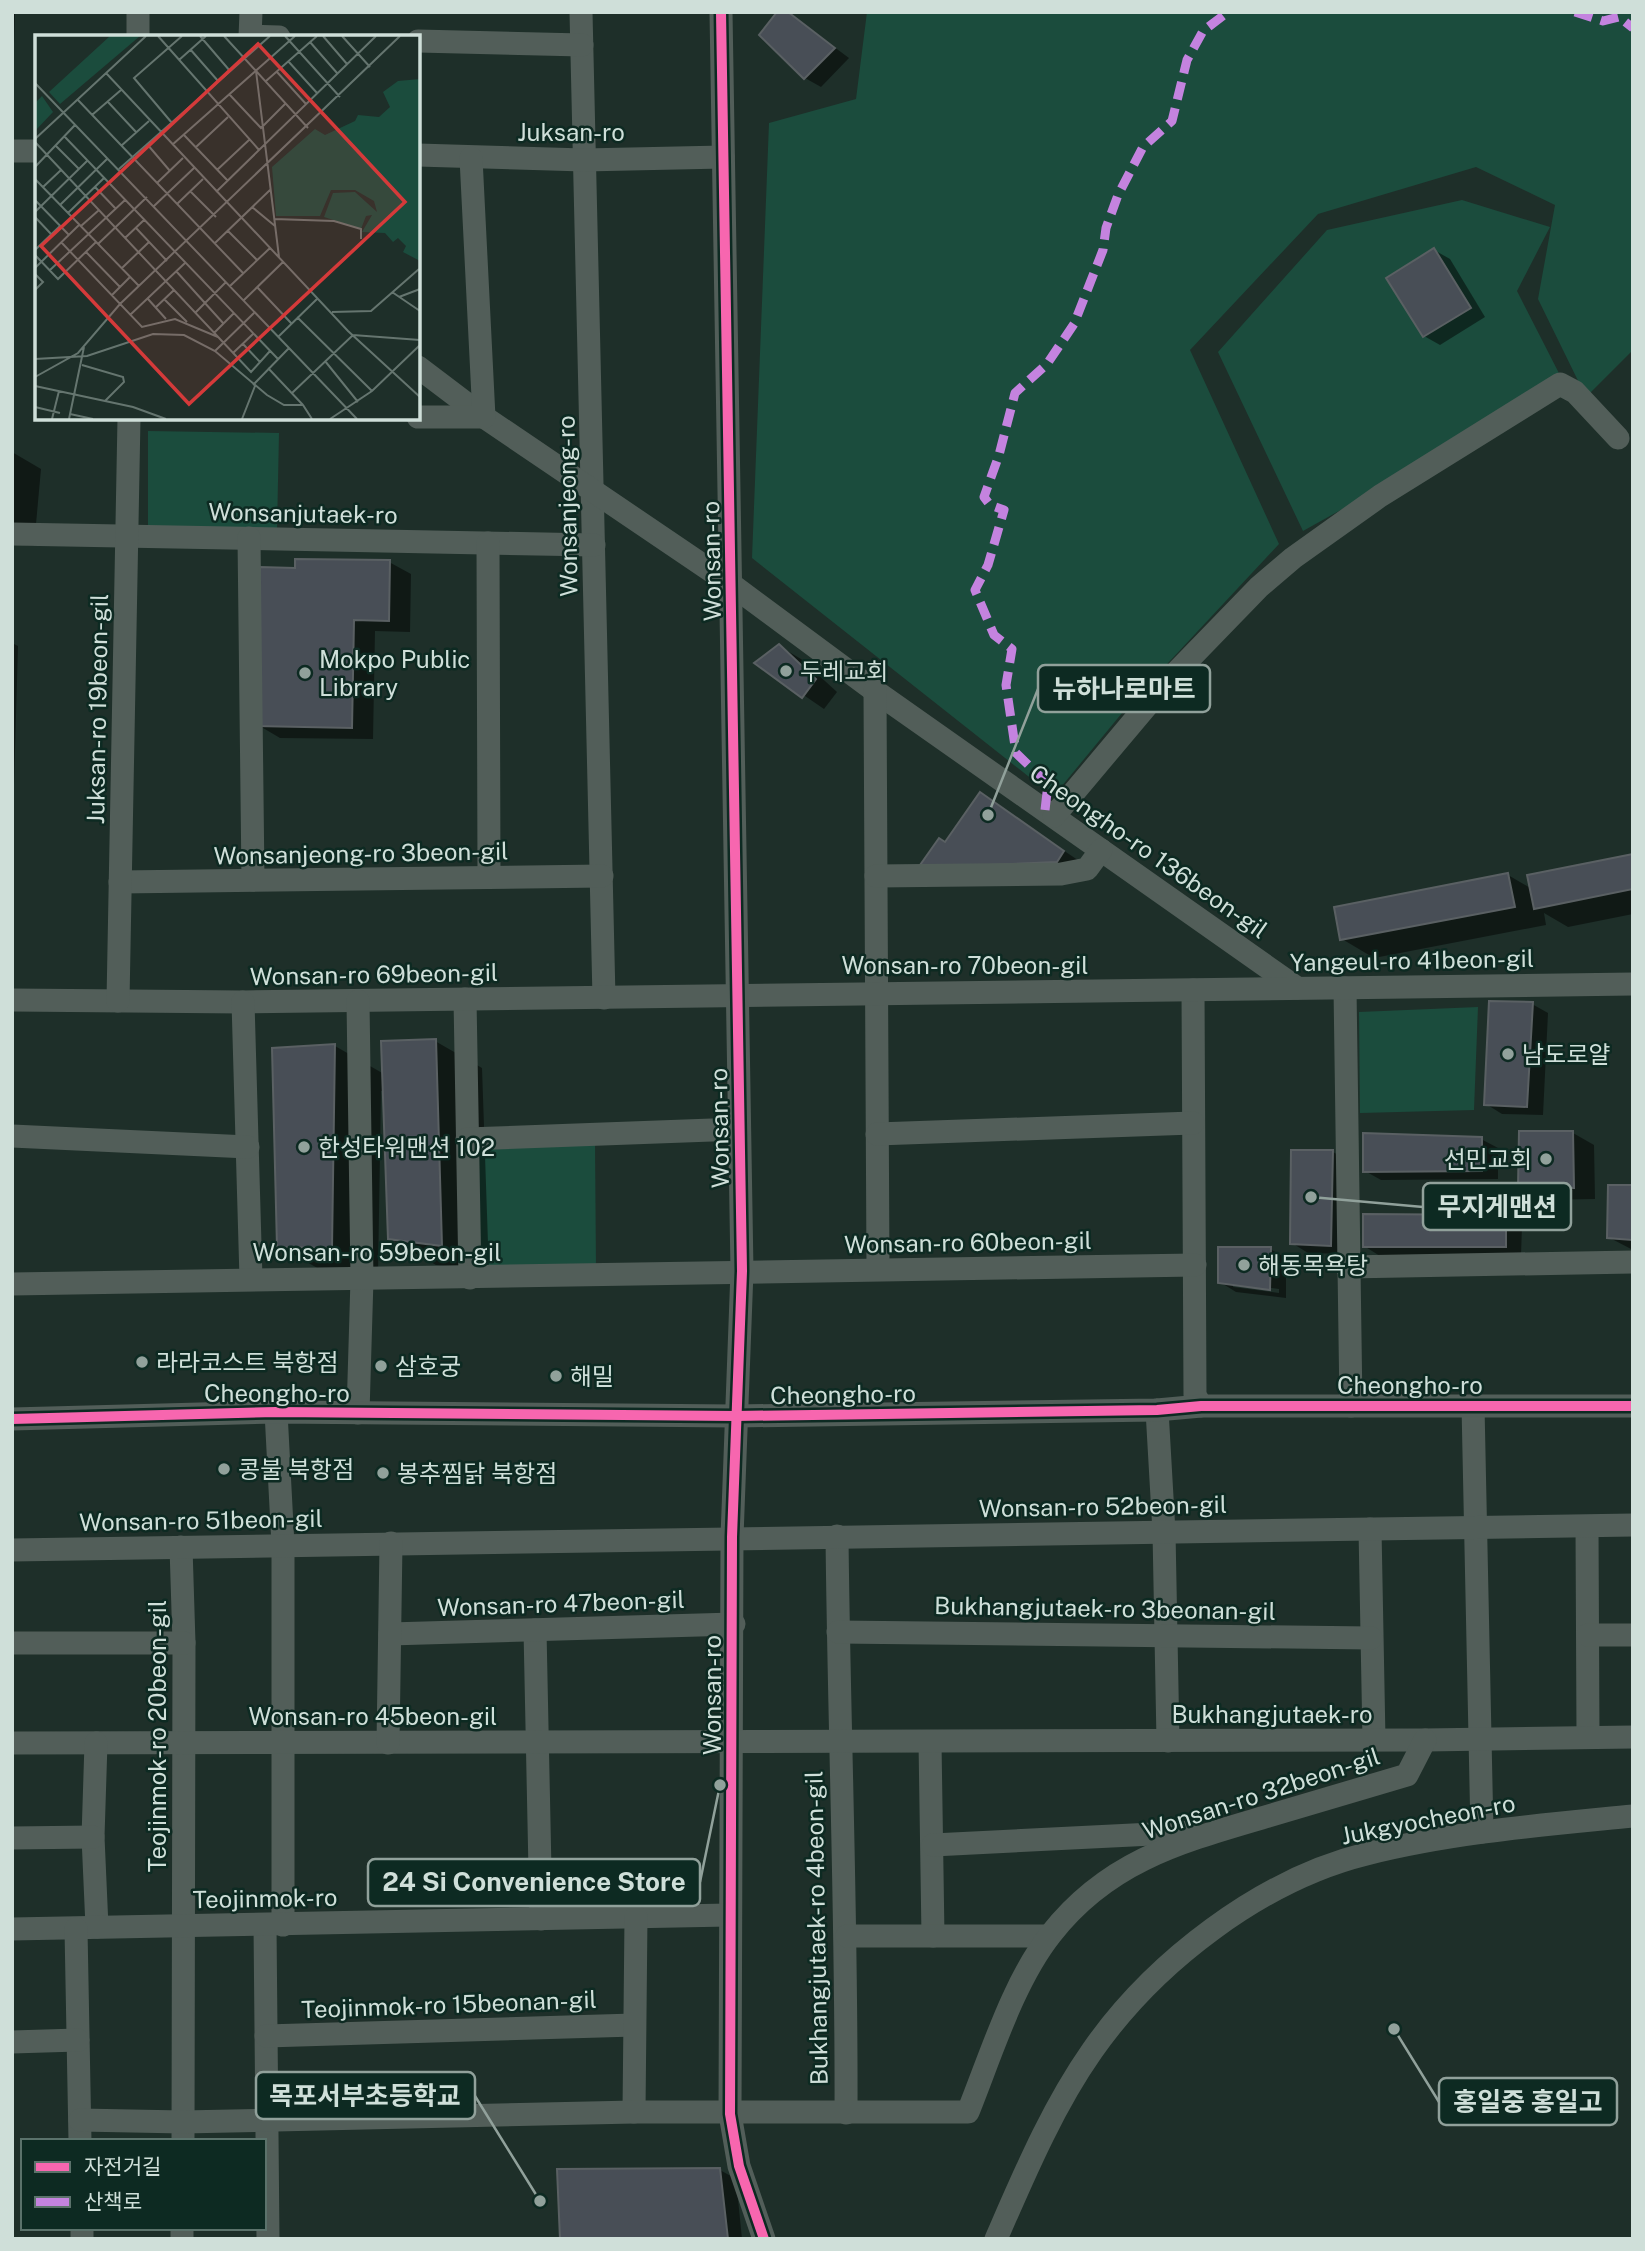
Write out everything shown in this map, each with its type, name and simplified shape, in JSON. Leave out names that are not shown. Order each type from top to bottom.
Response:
[{"type":"street","points":[[138,12],[138,35]]},
{"type":"street","points":[[250,35],[251,12]]},
{"type":"street","name":"Wonsanjeong-ro","points":[[581,12],[604,998]]},
{"type":"street","name":"Wonsan-ro","points":[[721,12],[742,1271],[732,1537],[734,1624],[729,1915],[730,2114],[739,2166],[764,2239]]},
{"type":"street","points":[[420,41],[582,45]]},
{"type":"street","points":[[12,151],[35,151]]},
{"type":"street","name":"Juksan-ro","points":[[420,155],[584,160],[723,157]]},
{"type":"street","points":[[420,417],[484,417],[471,158]]},
{"type":"street","name":"Cheongho-ro 136beon-gil","points":[[420,368],[484,417],[732,585],[876,691],[1297,988]]},
{"type":"street","points":[[1054,816],[1165,684],[1259,587],[1315,540],[1380,496],[1560,384],[1574,392],[1618,438]]},
{"type":"street","name":"Juksan-ro 19beon-gil","points":[[118,1001],[129,420]]},
{"type":"street","points":[[594,545],[622,511]]},
{"type":"street","name":"Wonsanjutaek-ro","points":[[12,534],[594,545]]},
{"type":"street","points":[[249,538],[253,880]]},
{"type":"street","points":[[488,543],[489,877]]},
{"type":"street","points":[[876,691],[878,1269]]},
{"type":"street","points":[[876,876],[1060,874],[1087,869],[1101,850]]},
{"type":"street","name":"Wonsanjeong-ro 3beon-gil","points":[[120,882],[601,876]]},
{"type":"street","name":"Yangeul-ro 41beon-gil","points":[[1193,990],[1633,984]]},
{"type":"street","points":[[1345,988],[1351,1406]]},
{"type":"street","points":[[1193,990],[1195,1395],[1201,1406]]},
{"type":"street","name":"Wonsan-ro 70beon-gil","points":[[737,994],[1193,990]]},
{"type":"street","name":"Wonsan-ro 69beon-gil","points":[[12,1000],[243,1002],[737,994]]},
{"type":"street","points":[[464,999],[470,1278]]},
{"type":"street","points":[[358,1001],[362,1279],[358,1413]]},
{"type":"street","points":[[243,1002],[251,1279]]},
{"type":"street","points":[[877,1134],[1193,1123]]},
{"type":"street","points":[[467,1139],[740,1129]]},
{"type":"street","points":[[12,1136],[247,1147]]},
{"type":"street","points":[[1347,1267],[1633,1262]]},
{"type":"street","name":"Wonsan-ro 60beon-gil","points":[[742,1271],[1195,1265]]},
{"type":"street","name":"Wonsan-ro 59beon-gil","points":[[12,1284],[470,1278],[742,1271]]},
{"type":"street","name":"Cheongho-ro","points":[[12,1419],[276,1412],[736,1416],[1157,1410],[1201,1406],[1633,1406]]},
{"type":"street","points":[[1473,1406],[1482,1832]]},
{"type":"street","points":[[1157,1410],[1164,1532],[1168,1741]]},
{"type":"street","points":[[268,2239],[266,2036],[283,1743],[283,1545],[276,1412]]},
{"type":"street","name":"Wonsan-ro 52beon-gil","points":[[732,1537],[1633,1525]]},
{"type":"street","points":[[1587,1527],[1588,1737]]},
{"type":"street","points":[[1370,1530],[1374,1740]]},
{"type":"street","name":"Bukhangjutaek-ro 4beon-gil","points":[[837,1536],[839,1742],[847,1936],[846,2113]]},
{"type":"street","name":"Wonsan-ro 51beon-gil","points":[[12,1549],[732,1537]]},
{"type":"street","points":[[388,1742],[391,1543]]},
{"type":"street","name":"Teojinmok-ro 20beon-gil","points":[[181,1546],[184,1643],[183,2131]]},
{"type":"street","name":"Wonsan-ro 47beon-gil","points":[[390,1634],[734,1624]]},
{"type":"street","points":[[535,1630],[541,1919]]},
{"type":"street","name":"Bukhangjutaek-ro 3beonan-gil","points":[[838,1632],[1371,1638]]},
{"type":"street","points":[[1588,1635],[1633,1635]]},
{"type":"street","points":[[12,1643],[184,1643]]},
{"type":"street","name":"Bukhangjutaek-ro","points":[[733,1742],[1478,1740],[1633,1737]]},
{"type":"street","name":"Wonsan-ro 32beon-gil","points":[[80,2130],[183,2131],[267,2120],[634,2112],[968,2112],[1023,1983],[1049,1936],[1096,1887],[1125,1867],[1213,1831],[1407,1774],[1425,1740]]},
{"type":"street","name":"Wonsan-ro 45beon-gil","points":[[12,1743],[733,1742]]},
{"type":"street","points":[[930,1742],[933,1936]]},
{"type":"street","points":[[80,2130],[78,2040],[93,1837],[96,1743]]},
{"type":"street","name":"Jukgyocheon-ro","points":[[996,2239],[1052,2119],[1093,2050],[1125,2010],[1185,1953],[1278,1885],[1365,1854],[1482,1832],[1633,1816]]},
{"type":"street","points":[[933,1845],[1213,1831]]},
{"type":"street","points":[[12,1838],[93,1837]]},
{"type":"street","name":"Teojinmok-ro","points":[[12,1929],[729,1915]]},
{"type":"street","points":[[634,2112],[636,1917]]},
{"type":"street","points":[[847,1936],[1049,1936]]},
{"type":"street","name":"Teojinmok-ro 15beonan-gil","points":[[266,2036],[634,2025]]},
{"type":"street","points":[[12,2042],[78,2040]]},
{"type":"green space","points":[[867,12],[1633,12],[1633,350],[1586,397],[1538,299],[1555,205],[1476,167],[1318,214],[1190,350],[1279,544],[1127,707],[1061,787],[1053,791],[1038,784],[752,558],[769,123],[856,99]]},
{"type":"green space","points":[[1462,200],[1550,227],[1517,291],[1565,385],[1303,531],[1218,352],[1327,230]]},
{"type":"green space","points":[[148,431],[279,433],[277,529],[148,527]]},
{"type":"green space","points":[[1478,1007],[1474,1110],[1360,1113],[1359,1012]]},
{"type":"green space","points":[[595,1144],[596,1268],[484,1270],[478,1262],[476,1156],[483,1146]]},
{"type":"building","points":[[777,12],[788,12],[835,48],[804,79],[759,35]]},
{"type":"building","points":[[1434,248],[1471,308],[1423,337],[1386,278]]},
{"type":"building","name":"Mokpo Public Library","points":[[295,559],[390,560],[389,621],[354,620],[352,728],[256,726],[260,567],[295,568]]},
{"type":"building","name":"두레교회","points":[[779,644],[816,679],[802,698],[754,663]]},
{"type":"building","points":[[980,792],[1064,851],[1057,862],[918,868],[939,838],[945,842]]},
{"type":"building","points":[[1633,854],[1633,889],[1534,909],[1527,875]]},
{"type":"building","points":[[1508,873],[1515,907],[1340,940],[1334,907]]},
{"type":"building","name":"남도로얄","points":[[1489,1001],[1533,1002],[1527,1107],[1484,1105]]},
{"type":"building","points":[[436,1039],[442,1246],[388,1239],[381,1041]]},
{"type":"building","name":"한성타워맨션 102","points":[[335,1044],[332,1248],[277,1247],[272,1048]]},
{"type":"building","name":"선민교회","points":[[1519,1131],[1573,1131],[1574,1188],[1518,1188]]},
{"type":"building","points":[[1363,1133],[1482,1137],[1482,1171],[1363,1172]]},
{"type":"building","points":[[1291,1150],[1333,1150],[1331,1246],[1290,1244]]},
{"type":"building","points":[[1608,1185],[1633,1185],[1632,1240],[1607,1238]]},
{"type":"building","points":[[1363,1214],[1506,1215],[1506,1247],[1363,1247]]},
{"type":"building","name":"해동목욕탕","points":[[1218,1247],[1271,1247],[1270,1290],[1218,1283]]},
{"type":"building","points":[[720,2168],[728,2239],[560,2239],[557,2169]]},
{"type":"marked path","points":[[1045,810],[1048,784],[1016,753],[1006,685],[1012,649],[994,635],[975,590],[988,565],[1004,510],[990,505],[984,497],[999,455],[1015,393],[1047,364],[1074,324],[1103,250],[1106,228],[1118,195],[1143,147],[1172,121],[1187,60],[1203,31],[1228,12]]},
{"type":"marked path","points":[[1575,12],[1603,21],[1619,17],[1633,28]]},
{"type":"cycle path","points":[[721,12],[742,1271],[732,1537],[730,2114],[739,2166],[764,2239]]},
{"type":"cycle path","points":[[12,1419],[276,1412],[736,1416],[1157,1410],[1201,1406],[1633,1406]]},
{"type":"place","name":"두레교회","points":[[786,671]]},
{"type":"place","name":"Mokpo Public Library","points":[[305,673]]},
{"type":"place","name":"뉴하나로마트","points":[[988,815]]},
{"type":"place","name":"남도로얄","points":[[1508,1054]]},
{"type":"place","name":"한성타워맨션 102","points":[[304,1147]]},
{"type":"place","name":"선민교회","points":[[1546,1159]]},
{"type":"place","name":"무지게맨션","points":[[1311,1197]]},
{"type":"place","name":"해동목욕탕","points":[[1244,1265]]},
{"type":"place","name":"라라코스트 북항점","points":[[142,1362]]},
{"type":"place","name":"삼호궁","points":[[381,1366]]},
{"type":"place","name":"해밀","points":[[556,1376]]},
{"type":"place","name":"콩불 북항점","points":[[224,1469]]},
{"type":"place","name":"봉추찜닭 북항점","points":[[383,1473]]},
{"type":"place","name":"24 Si Convenience Store","points":[[720,1785]]},
{"type":"place","name":"홍일중 홍일고","points":[[1394,2029]]},
{"type":"place","name":"목포서부초등학교","points":[[540,2201]]}]
